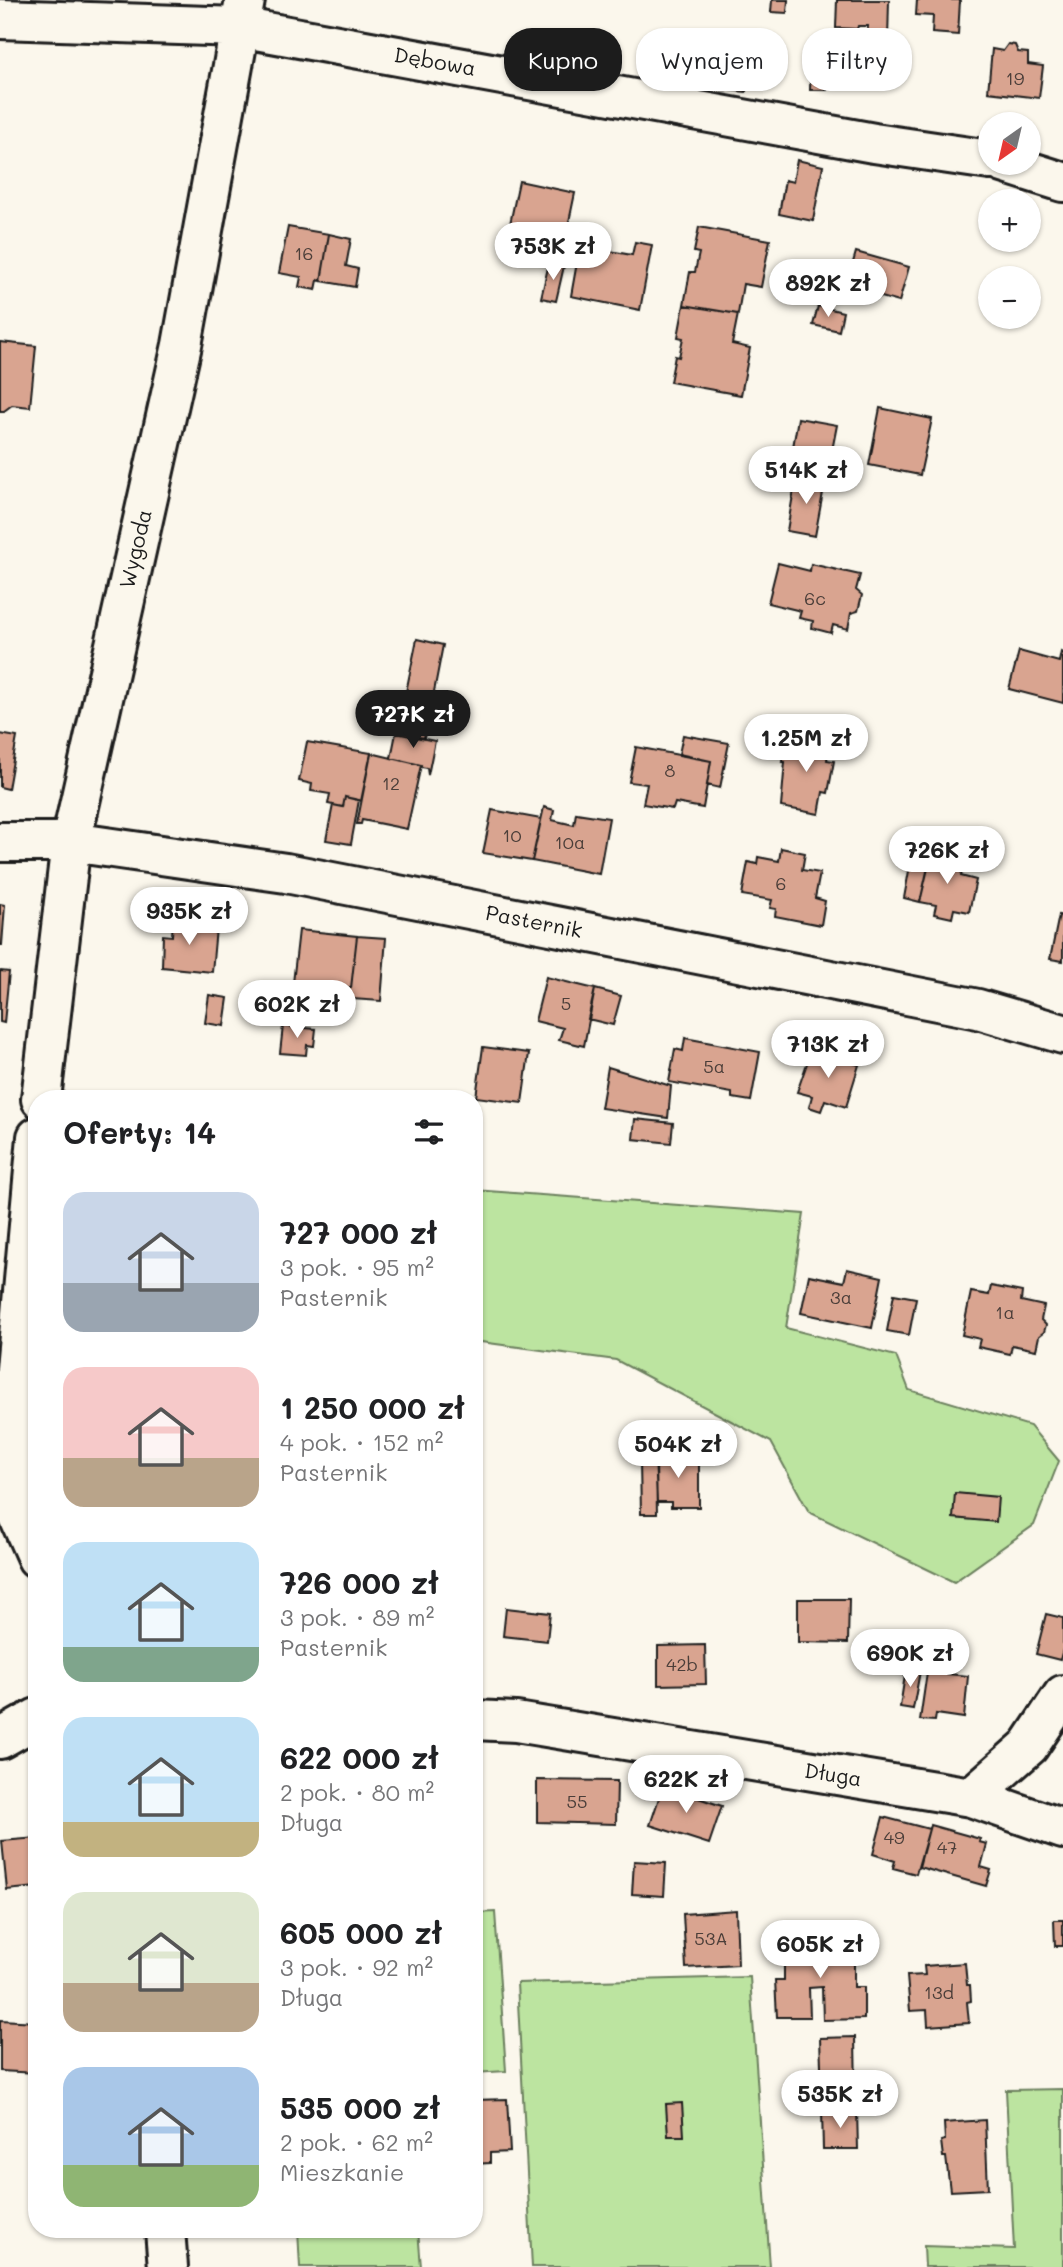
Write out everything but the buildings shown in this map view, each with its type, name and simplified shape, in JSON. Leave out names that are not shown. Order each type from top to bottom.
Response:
[{"type":"street","name":"Dębowa","points":[[0,19],[242,14],[874,143],[978,158]]},
{"type":"street","name":"Wygoda","points":[[42,1090],[71,842],[182,345],[242,14]]},
{"type":"street","points":[[1039,175],[1063,183]]},
{"type":"street","name":"Pasternik","points":[[0,842],[71,842],[286,873],[978,1009],[1063,1034]]},
{"type":"street","points":[[28,1219],[14,1391],[18,1515],[28,1538]]},
{"type":"street","points":[[971,1797],[1029,1746],[1063,1695]]},
{"type":"street","name":"Długa","points":[[483,1720],[516,1722],[971,1797],[1063,1829]]},
{"type":"street","points":[[0,1739],[28,1723]]},
{"type":"street","points":[[166,2238],[169,2267]]},
{"type":"green space","points":[[483,1191],[804,1214],[786,1328],[896,1356],[909,1390],[1030,1426],[1059,1461],[1034,1525],[954,1582],[809,1512],[771,1442],[616,1360],[483,1342]]},
{"type":"green space","points":[[495,1912],[506,2071],[483,2072],[483,1913]]},
{"type":"green space","points":[[750,1977],[770,2267],[532,2267],[517,1983]]},
{"type":"green space","points":[[1063,2089],[1063,2267],[925,2267],[924,2246],[1014,2249],[1006,2090]]},
{"type":"green space","points":[[298,2238],[419,2238],[421,2267],[300,2267]]}]
